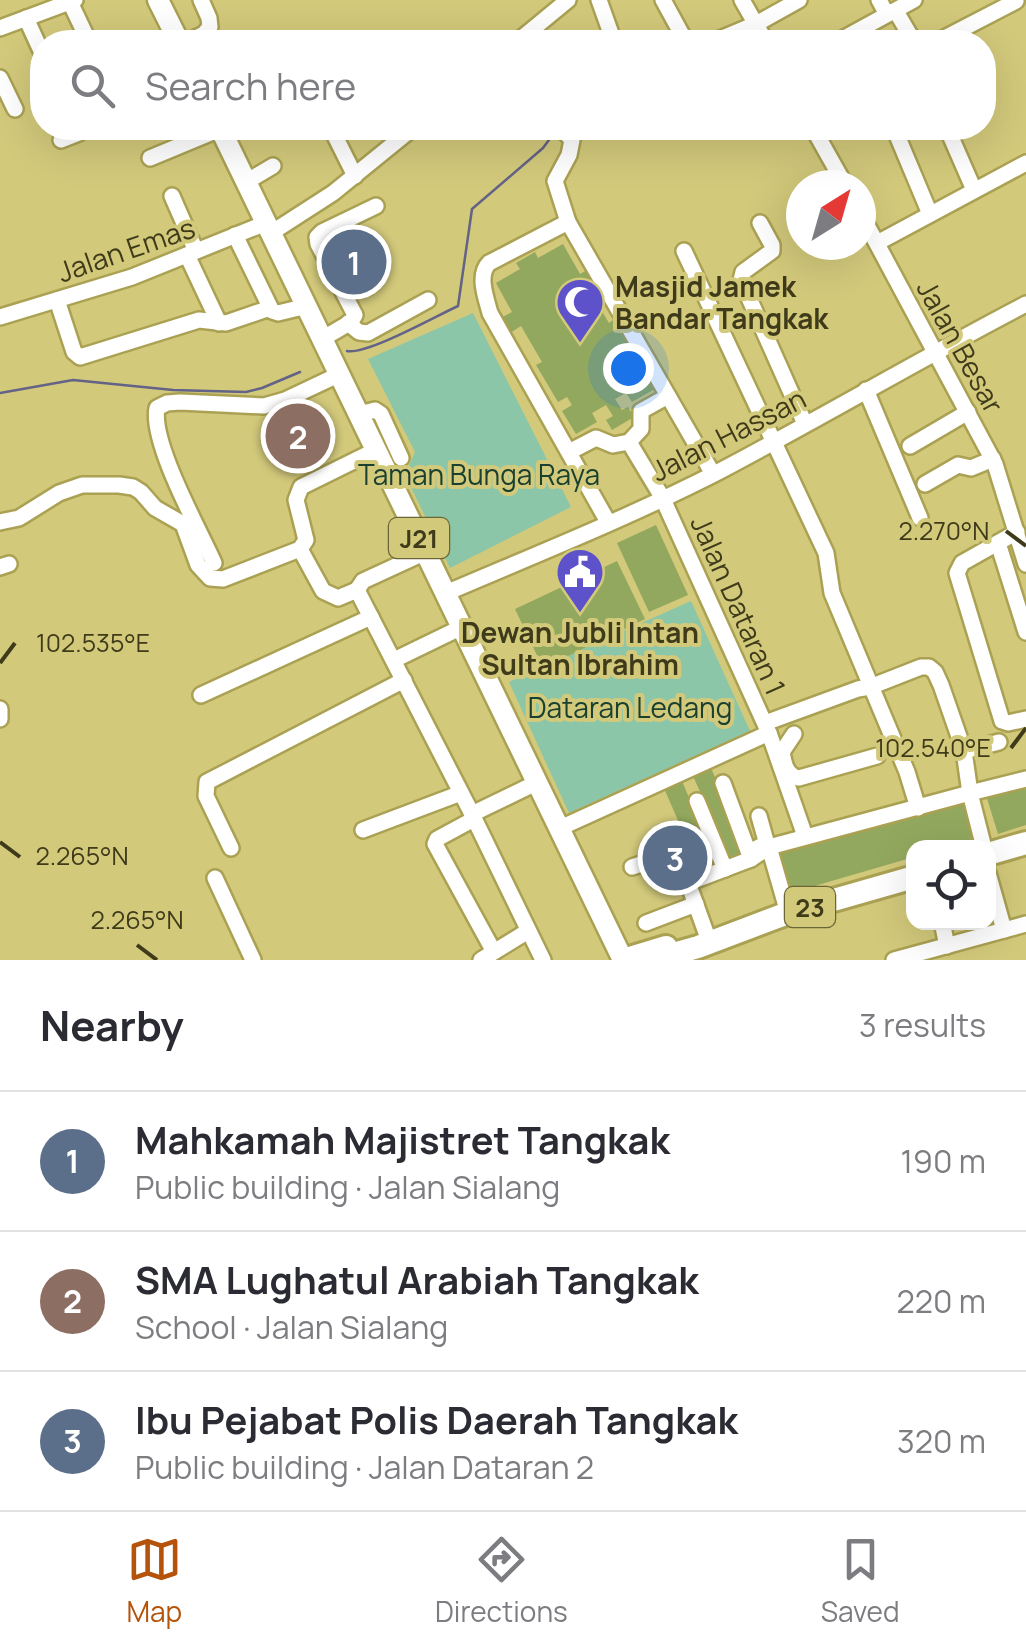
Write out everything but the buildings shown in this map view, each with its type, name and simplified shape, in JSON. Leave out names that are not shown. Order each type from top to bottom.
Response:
[{"type":"highway","points":[[996,852],[1026,843]]},
{"type":"highway","name":"23","points":[[652,960],[906,879]]},
{"type":"highway","name":"23","points":[[623,960],[694,940],[709,941]]},
{"type":"main road","points":[[158,0],[173,30]]},
{"type":"main road","name":"J21","points":[[226,140],[623,960]]},
{"type":"street","points":[[200,0],[209,18],[207,30]]},
{"type":"street","points":[[531,30],[568,0]]},
{"type":"street","points":[[599,0],[610,30]]},
{"type":"street","points":[[663,0],[679,30]]},
{"type":"street","points":[[742,0],[759,30]]},
{"type":"street","points":[[767,30],[798,0]]},
{"type":"street","points":[[878,0],[886,11],[896,12]]},
{"type":"street","points":[[861,30],[914,0]]},
{"type":"street","points":[[0,28],[73,1],[85,30]]},
{"type":"street","points":[[961,30],[1016,1]]},
{"type":"street","points":[[896,12],[907,30]]},
{"type":"street","points":[[26,18],[31,30]]},
{"type":"street","points":[[0,78],[15,109]]},
{"type":"street","points":[[150,158],[192,140]]},
{"type":"street","points":[[337,140],[355,176]]},
{"type":"street","name":"Jalan Emas","points":[[0,317],[132,276],[235,236],[269,228],[322,201],[398,140]]},
{"type":"street","points":[[572,140],[572,148],[554,181],[568,222],[713,474]]},
{"type":"street","points":[[821,140],[837,170]]},
{"type":"street","points":[[899,140],[930,214]]},
{"type":"street","points":[[952,140],[974,190]]},
{"type":"street","points":[[877,243],[1026,162]]},
{"type":"street","points":[[246,182],[273,166]]},
{"type":"street","points":[[172,196],[219,323]]},
{"type":"street","points":[[322,339],[354,318],[354,312],[317,237],[376,206]]},
{"type":"street","points":[[568,222],[489,263],[482,276],[490,313],[608,522]]},
{"type":"street","points":[[760,223],[772,250],[743,272],[741,280],[805,424]]},
{"type":"street","points":[[235,236],[270,308],[278,313],[306,306]]},
{"type":"street","name":"Jalan Besar","points":[[877,243],[992,459],[1026,564]]},
{"type":"street","points":[[684,251],[826,553],[832,593],[907,772],[918,808]]},
{"type":"street","points":[[57,300],[74,352],[80,357],[199,320],[228,322],[270,308]]},
{"type":"street","points":[[348,323],[353,329],[368,332],[428,300]]},
{"type":"street","name":"Jalan Hassan","points":[[446,593],[713,474],[1026,304]]},
{"type":"street","points":[[214,563],[167,460],[156,426],[157,408],[180,402],[264,406],[340,374]]},
{"type":"street","points":[[866,390],[920,518]]},
{"type":"street","points":[[569,452],[596,438],[612,445],[629,442],[641,429],[641,411],[668,396]]},
{"type":"street","points":[[359,414],[376,410],[381,414],[401,458]]},
{"type":"street","points":[[910,446],[968,412]]},
{"type":"street","name":"Jalan Dataran 1","points":[[629,442],[662,497],[767,728],[805,836]]},
{"type":"street","points":[[0,522],[19,518],[58,494],[82,485],[119,485],[138,490],[155,508],[183,524],[198,565],[216,580],[300,549],[306,540],[296,500],[301,487],[376,450]]},
{"type":"street","points":[[925,484],[958,465],[971,468],[992,459]]},
{"type":"street","points":[[1016,532],[962,563],[957,573],[1002,721],[1026,719]]},
{"type":"street","points":[[998,544],[1026,632]]},
{"type":"street","points":[[300,549],[326,594],[338,598],[358,590],[363,581],[426,552]]},
{"type":"street","points":[[358,590],[543,960]]},
{"type":"street","points":[[201,695],[368,612]]},
{"type":"street","points":[[394,660],[462,626]]},
{"type":"street","points":[[560,828],[767,728],[858,690],[929,667],[941,685],[964,751],[982,840]]},
{"type":"street","points":[[231,848],[206,796],[207,782],[404,680]]},
{"type":"street","points":[[0,709],[0,719]]},
{"type":"street","points":[[794,734],[782,752],[789,774],[794,777],[877,756]]},
{"type":"street","points":[[964,751],[999,742]]},
{"type":"street","points":[[688,882],[805,836],[812,838],[1026,779]]},
{"type":"street","points":[[528,931],[488,956],[434,844],[473,816],[538,782]]},
{"type":"street","points":[[723,782],[750,855]]},
{"type":"street","points":[[363,830],[461,793]]},
{"type":"street","points":[[697,801],[726,868]]},
{"type":"street","points":[[750,855],[766,840],[759,816]]},
{"type":"street","points":[[769,847],[788,914]]},
{"type":"street","points":[[632,868],[675,854],[680,858],[709,941]]},
{"type":"street","points":[[215,878],[254,960]]},
{"type":"street","points":[[996,902],[1004,930]]},
{"type":"street","points":[[646,923],[696,904]]},
{"type":"street","points":[[894,960],[943,952],[1026,924]]},
{"type":"green space","name":"Taman Bunga Raya","points":[[473,313],[571,507],[450,568],[405,475],[415,452],[368,359]]},
{"type":"green space","name":"Dataran Ledang","points":[[691,601],[750,731],[569,813],[509,682]]},
{"type":"waterway","points":[[347,351],[385,341],[458,306],[472,209],[549,140]]},
{"type":"waterway","points":[[0,393],[73,380],[173,390],[246,392],[300,372]]},
{"type":"place","name":"Mahkamah Majistret Tangkak","points":[[354,262]]},
{"type":"place","name":"Masjid Jamek Bandar Tangkak","points":[[580,344]]},
{"type":"place","name":"SMA Lughatul Arabiah Tangkak","points":[[298,436]]},
{"type":"place","name":"Dewan Jubli Intan Sultan Ibrahim","points":[[580,614]]},
{"type":"place","name":"Ibu Pejabat Polis Daerah Tangkak","points":[[675,858]]}]
